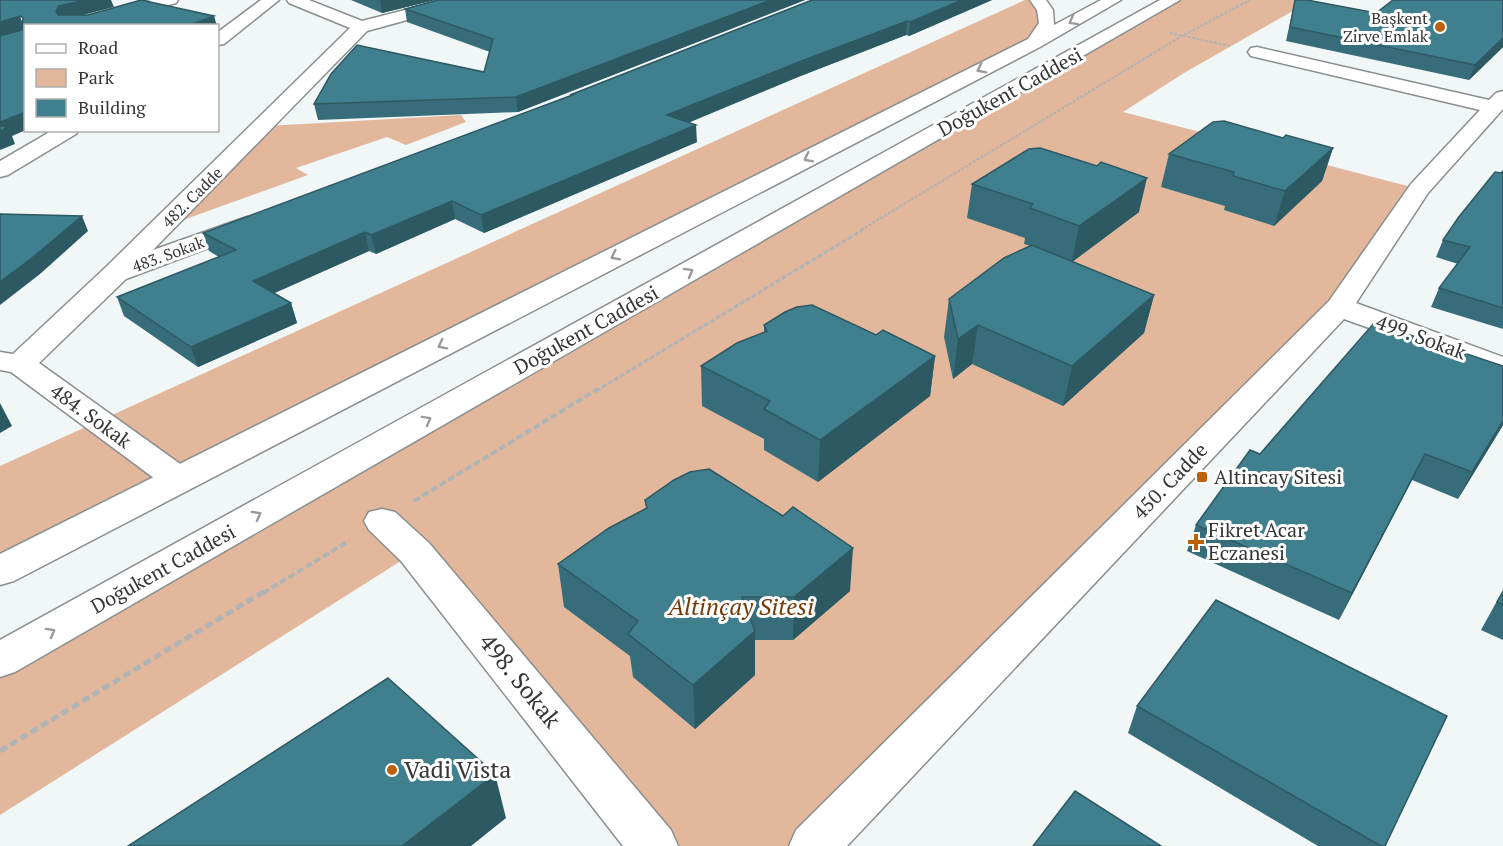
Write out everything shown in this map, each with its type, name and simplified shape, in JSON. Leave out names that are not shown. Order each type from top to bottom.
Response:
[{"type":"street","points":[[79,24],[170,0]]},
{"type":"street","points":[[219,39],[271,0]]},
{"type":"street","points":[[295,0],[362,27],[463,0]]},
{"type":"street","points":[[1034,43],[1047,23],[1045,10],[1038,0]]},
{"type":"street","points":[[1081,0],[1158,4]]},
{"type":"street","name":"Doğukent Caddesi","points":[[0,571],[1034,43],[1108,2]]},
{"type":"street","name":"Doğukent Caddesi","points":[[0,660],[1158,4]]},
{"type":"street","name":"482. Cadde","points":[[10,362],[116,273],[362,27]]},
{"type":"street","points":[[1257,52],[1491,115]]},
{"type":"street","name":"450. Cadde","points":[[814,846],[1339,307],[1419,189],[1491,115]]},
{"type":"street","points":[[0,170],[66,132]]},
{"type":"street","name":"483. Sokak","points":[[116,273],[270,216]]},
{"type":"street","name":"499. Sokak","points":[[1339,307],[1503,367]]},
{"type":"street","name":"484. Sokak","points":[[10,362],[178,479]]},
{"type":"street","name":"498. Sokak","points":[[382,521],[415,552],[653,846]]},
{"type":"path","points":[[0,751],[1182,36],[1250,0]]},
{"type":"green space","points":[[1025,0],[1038,0],[1045,10],[1034,43],[0,571],[0,466]]},
{"type":"green space","name":"Altinçay Sitesi","points":[[1172,0],[1312,0],[1184,73],[1123,112],[1419,189],[1339,307],[814,846],[653,846],[415,552],[0,815],[0,660]]},
{"type":"green space","points":[[461,115],[466,122],[406,145],[387,137],[296,168],[308,175],[169,225],[267,126]]},
{"type":"building","points":[[0,0],[85,0],[59,6],[56,11],[58,15],[88,15],[141,0],[214,16],[192,24],[24,24],[24,113],[0,122],[0,36],[22,30],[23,18],[20,16],[0,22]]},
{"type":"building","points":[[438,0],[771,0],[516,97],[314,104],[331,74],[357,45],[484,72],[493,39],[405,9]]},
{"type":"building","points":[[812,0],[962,0],[667,115],[696,125],[481,215],[452,201],[371,235],[365,232],[253,281],[291,303],[191,347],[117,297],[236,250],[203,233],[575,94],[570,95]]},
{"type":"building","points":[[1295,0],[1307,0],[1376,13],[1393,0],[1503,0],[1503,38],[1475,65],[1290,27]]},
{"type":"building","points":[[1224,121],[1283,138],[1286,135],[1333,148],[1285,191],[1233,176],[1234,172],[1169,154],[1213,122]]},
{"type":"building","points":[[1040,148],[1097,166],[1101,162],[1147,178],[1079,226],[1030,208],[1033,204],[972,184],[1029,149]]},
{"type":"building","points":[[1503,171],[1503,308],[1439,288],[1470,247],[1443,240],[1495,172]]},
{"type":"building","points":[[0,214],[82,216],[0,282]]},
{"type":"building","points":[[1032,245],[1154,295],[1072,366],[978,325],[958,339],[949,299],[1004,258]]},
{"type":"building","points":[[812,305],[876,335],[883,330],[935,356],[820,440],[764,409],[770,401],[701,366],[737,343],[767,331],[764,325],[785,312],[797,307]]},
{"type":"building","points":[[1374,323],[1503,366],[1503,421],[1472,472],[1425,454],[1352,593],[1196,525],[1250,450],[1260,454]]},
{"type":"building","points":[[709,469],[783,516],[793,507],[853,548],[794,597],[742,597],[755,631],[693,685],[628,634],[638,621],[558,564],[609,528],[647,508],[645,500],[674,480],[690,472]]},
{"type":"building","points":[[1503,592],[1503,605],[1497,602]]},
{"type":"building","points":[[1216,600],[1447,716],[1385,846],[1381,846],[1137,706]]},
{"type":"building","points":[[388,678],[495,774],[402,846],[128,846]]},
{"type":"building","points":[[1075,791],[1161,846],[1033,846]]},
{"type":"place","name":"Başkent Zirve Emlak","points":[[1440,27]]},
{"type":"place","name":"Altincay Sitesi","points":[[1202,477]]},
{"type":"place","name":"Fikret Acar Eczanesi","points":[[1196,542]]},
{"type":"place","name":"Vadi Vista","points":[[392,770]]}]
